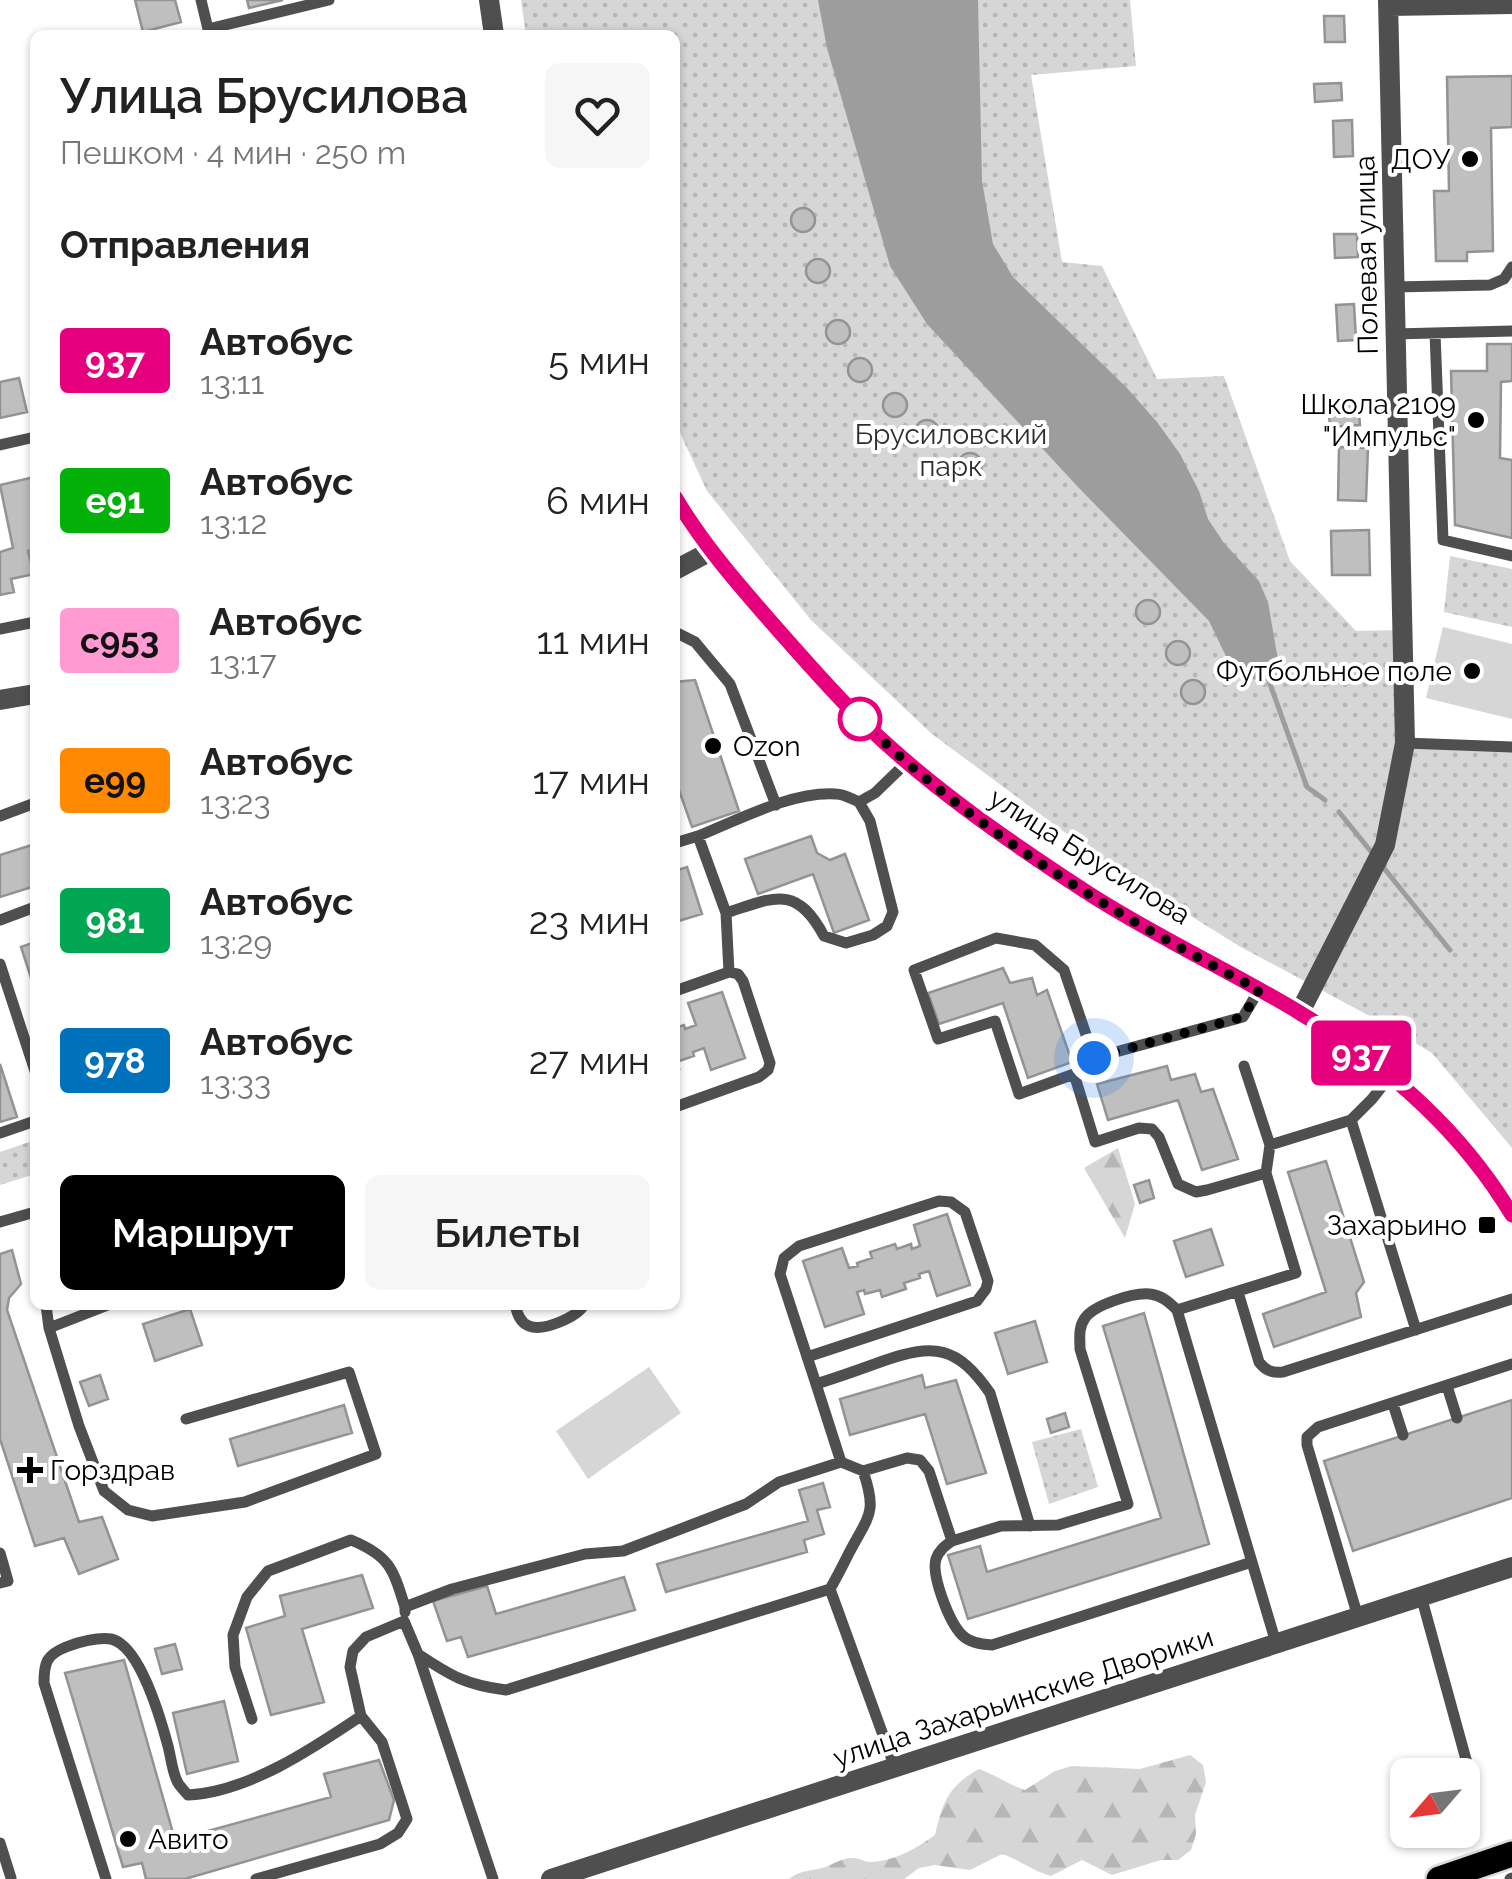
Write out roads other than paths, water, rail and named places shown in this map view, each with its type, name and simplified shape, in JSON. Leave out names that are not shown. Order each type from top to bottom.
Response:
[{"type":"main road","points":[[1439,1879],[1512,1854]]},
{"type":"street","points":[[489,0],[493,30]]},
{"type":"street","points":[[1388,3],[1512,4]]},
{"type":"street","name":"Полевая улица","points":[[1388,3],[1404,742]]},
{"type":"street","name":"улица Брусилова","points":[[680,504],[712,551],[820,678],[907,762],[960,806],[1090,894],[1350,1044],[1435,1116],[1472,1158],[1512,1215]]},
{"type":"street","points":[[680,567],[712,551]]},
{"type":"street","points":[[0,700],[30,695]]},
{"type":"street","points":[[1300,1012],[1384,845],[1404,742]]},
{"type":"street","name":"улица Захарьинские Дворики","points":[[551,1879],[1512,1567]]},
{"type":"lane","points":[[201,0],[208,29],[329,0]]},
{"type":"lane","points":[[1394,288],[1490,285],[1504,279],[1512,267]]},
{"type":"lane","points":[[1394,334],[1512,330]]},
{"type":"lane","points":[[1434,333],[1442,540],[1512,556]]},
{"type":"lane","points":[[0,445],[30,437]]},
{"type":"lane","points":[[0,629],[30,623]]},
{"type":"lane","points":[[680,634],[695,642],[730,684],[776,805]]},
{"type":"lane","points":[[1404,742],[1512,747]]},
{"type":"lane","points":[[859,802],[907,762]]},
{"type":"lane","points":[[680,841],[776,805],[810,797],[839,794],[859,802],[870,821],[892,912],[887,926],[846,943],[824,936],[812,915],[796,900],[768,899],[726,913]]},
{"type":"lane","points":[[0,816],[30,805]]},
{"type":"lane","points":[[698,836],[726,913],[729,972]]},
{"type":"lane","points":[[0,920],[30,910]]},
{"type":"lane","points":[[1094,1058],[1064,970],[1036,945],[996,938],[914,970],[938,1039],[995,1020],[1019,1094],[1074,1074],[1094,1058],[1243,1017],[1259,990]]},
{"type":"lane","points":[[0,964],[30,1056]]},
{"type":"lane","points":[[680,989],[729,972],[738,974],[770,1064],[760,1077],[680,1104]]},
{"type":"lane","points":[[22,1031],[30,1028]]},
{"type":"lane","points":[[1176,1310],[1296,1273],[1266,1174],[1270,1145],[1244,1066]]},
{"type":"lane","points":[[1074,1074],[1095,1142],[1138,1128],[1152,1129],[1178,1184],[1196,1192],[1266,1174]]},
{"type":"lane","points":[[1270,1145],[1350,1120],[1390,1076]]},
{"type":"lane","points":[[1350,1120],[1416,1330]]},
{"type":"lane","points":[[0,1133],[30,1124]]},
{"type":"lane","points":[[807,1357],[977,1300],[988,1280],[962,1208],[939,1201],[790,1251],[784,1258],[780,1274],[807,1357],[842,1462]]},
{"type":"lane","points":[[0,1222],[30,1213]]},
{"type":"lane","points":[[1238,1292],[1260,1362],[1274,1372],[1512,1299]]},
{"type":"lane","points":[[1252,1562],[992,1646],[974,1643],[952,1622],[934,1565],[942,1547],[952,1541],[1001,1526],[1058,1525],[1128,1504],[1080,1349],[1079,1330],[1086,1316],[1096,1308],[1137,1294],[1152,1294],[1168,1300],[1176,1310],[1252,1562],[1276,1643]]},
{"type":"lane","points":[[47,1310],[79,1426],[104,1492],[128,1510],[152,1516],[245,1502],[376,1454],[349,1372],[186,1419]]},
{"type":"lane","points":[[49,1328],[95,1310]]},
{"type":"lane","points":[[516,1310],[524,1323],[535,1327],[574,1316],[579,1310]]},
{"type":"lane","points":[[816,1384],[925,1349],[945,1352],[961,1361],[990,1394],[1030,1526]]},
{"type":"lane","points":[[1358,1617],[1307,1437],[1318,1427],[1512,1364]]},
{"type":"lane","points":[[1447,1386],[1457,1418]]},
{"type":"lane","points":[[1393,1404],[1404,1435]]},
{"type":"lane","points":[[406,1607],[452,1589],[585,1554],[623,1551],[746,1504],[779,1482],[842,1462],[863,1471],[906,1458],[920,1460],[928,1471],[952,1541]]},
{"type":"lane","points":[[418,1654],[451,1676],[476,1686],[506,1690],[830,1588],[870,1513],[871,1494],[863,1471]]},
{"type":"lane","points":[[252,1719],[235,1667],[232,1635],[247,1597],[268,1571],[351,1540],[372,1549],[394,1575],[406,1607],[404,1621],[493,1879]]},
{"type":"lane","points":[[0,1553],[8,1581],[0,1584]]},
{"type":"lane","points":[[830,1588],[895,1768]]},
{"type":"lane","points":[[1421,1596],[1466,1758]]},
{"type":"lane","points":[[256,1879],[380,1844],[398,1833],[407,1819],[382,1742],[361,1716],[350,1668],[353,1651],[366,1637],[404,1621]]},
{"type":"lane","points":[[106,1879],[44,1683],[44,1667],[50,1656],[66,1647],[95,1640],[114,1639],[124,1646],[145,1680],[178,1784],[188,1795],[205,1794],[263,1774],[361,1716]]},
{"type":"lane","points":[[0,1843],[9,1879]]},
{"type":"waterway","points":[[1265,670],[1307,787],[1325,800]]},
{"type":"waterway","points":[[1339,812],[1373,854]]},
{"type":"waterway","points":[[1383,867],[1450,950]]},
{"type":"place","name":"ДОУ","points":[[1470,159]]},
{"type":"place","name":"Школа 2109 \"Импульс\"","points":[[1476,420]]},
{"type":"place","name":"Футбольное поле","points":[[1472,671]]},
{"type":"place","name":"Ozon","points":[[713,746]]},
{"type":"place","name":"Захарьино","points":[[1487,1225]]},
{"type":"place","name":"Горздрав","points":[[30,1470]]},
{"type":"place","name":"Авито","points":[[128,1839]]},
{"type":"park label","name":"Брусиловский парк","points":[[951,450]]}]
